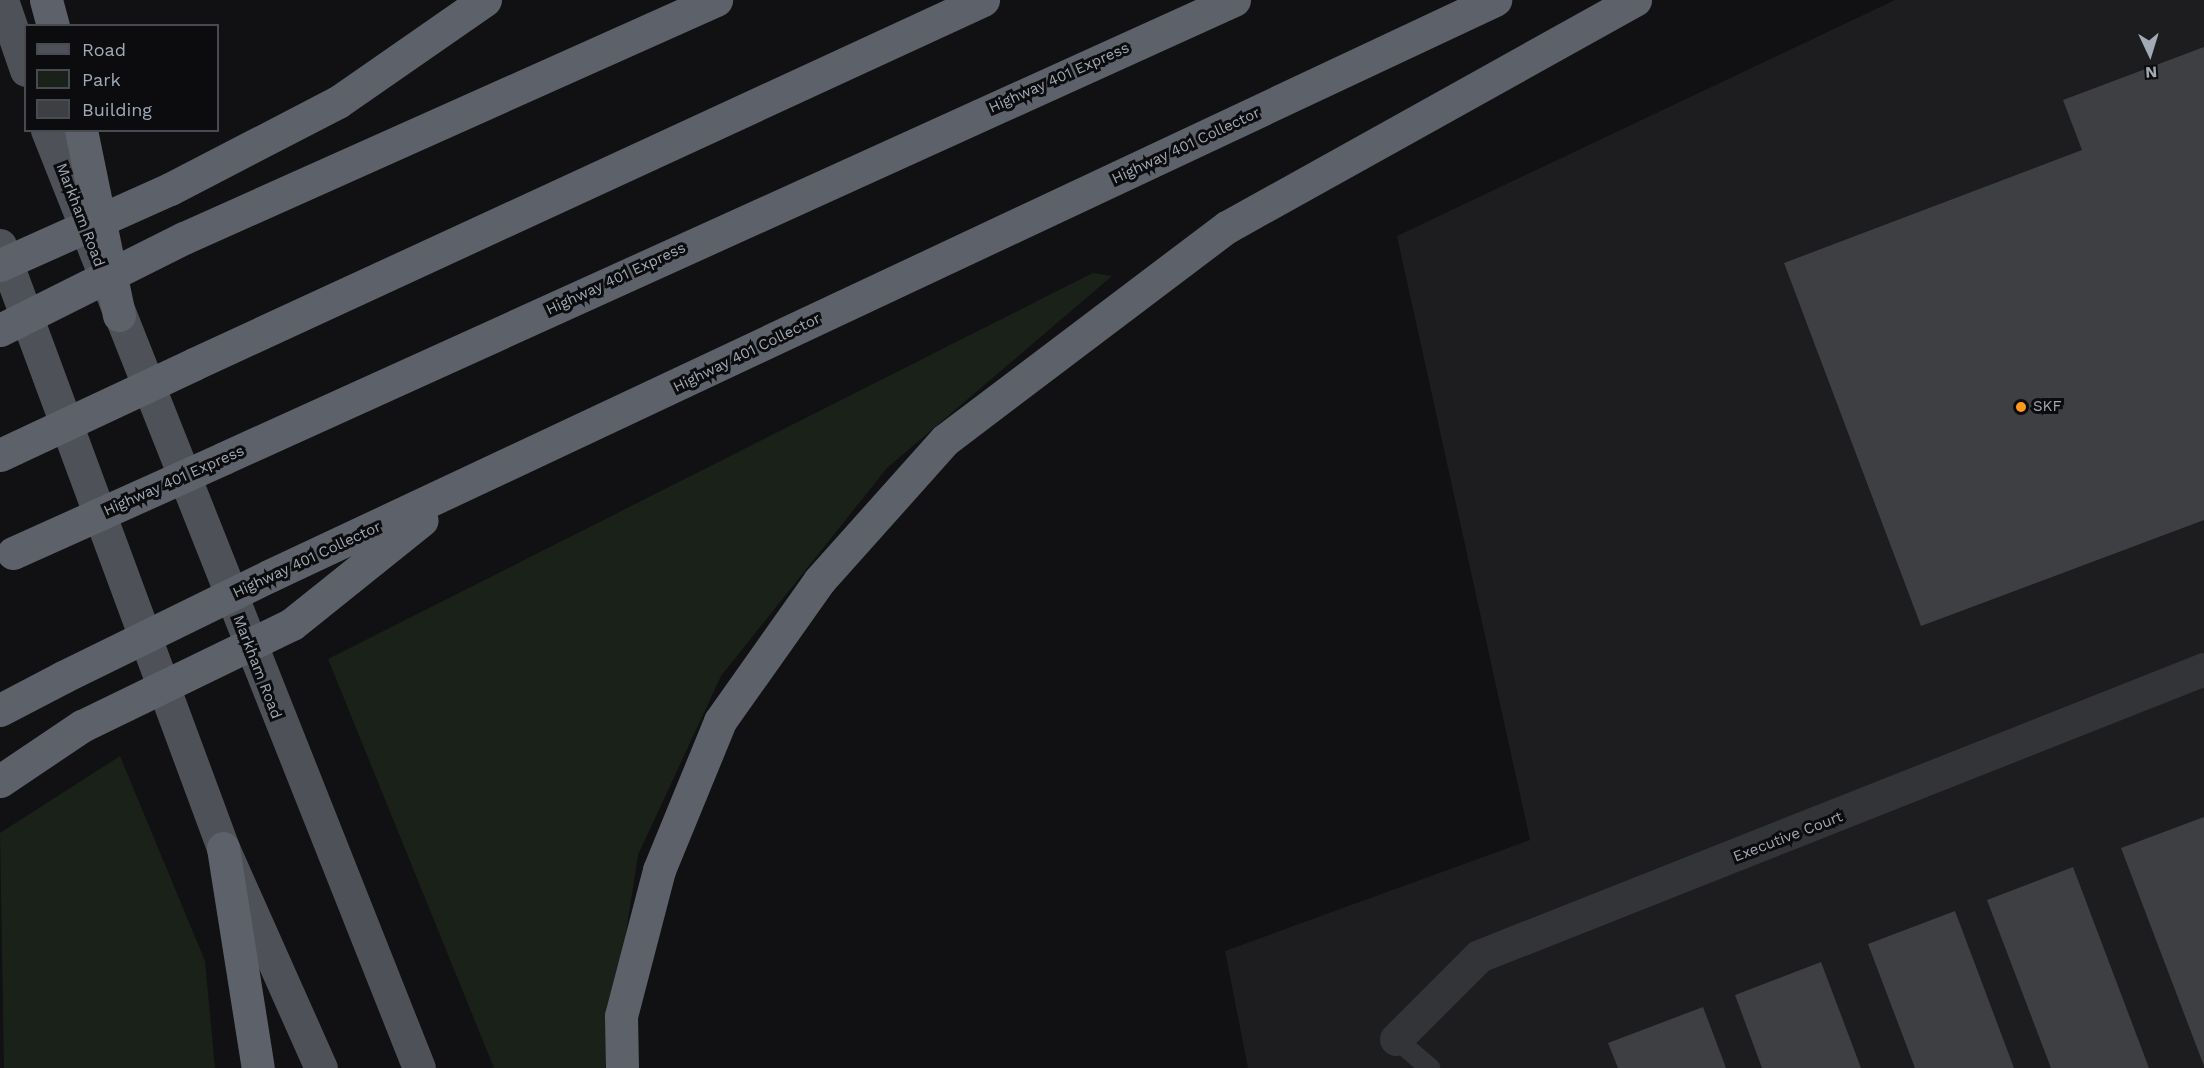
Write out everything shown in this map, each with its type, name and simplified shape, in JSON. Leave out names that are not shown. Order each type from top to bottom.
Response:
[{"type":"highway","points":[[46,0],[52,24]]},
{"type":"highway","points":[[0,265],[170,189],[338,102],[485,0]]},
{"type":"highway","points":[[0,330],[184,238],[717,0]]},
{"type":"highway","points":[[0,455],[984,0]]},
{"type":"highway","name":"Highway 401 Express","points":[[7,557],[1234,0]]},
{"type":"highway","name":"Highway 401 Collector","points":[[0,710],[269,576],[460,490],[1495,0]]},
{"type":"highway","points":[[622,1068],[621,1016],[659,870],[720,721],[819,581],[945,440],[1227,226],[1635,0]]},
{"type":"highway","points":[[81,132],[119,315]]},
{"type":"highway","points":[[0,781],[82,726],[292,624],[460,490]]},
{"type":"highway","points":[[223,848],[258,1068]]},
{"type":"main road","points":[[2,0],[24,64]]},
{"type":"main road","name":"Markham Road","points":[[48,132],[419,1068]]},
{"type":"main road","points":[[0,245],[223,848],[321,1068]]},
{"type":"street","name":"Executive Court","points":[[1396,1039],[1479,956],[2204,669]]},
{"type":"lane","points":[[1396,1039],[1431,1068]]},
{"type":"shaded area","points":[[1895,0],[2204,0],[2204,1068],[1248,1068],[1225,951],[1530,840],[1397,236]]},
{"type":"green space","points":[[1093,273],[1112,276],[887,468],[721,676],[638,855],[605,1068],[494,1068],[328,659]]},
{"type":"green space","points":[[120,756],[205,961],[215,1068],[4,1068],[0,833]]},
{"type":"building","name":"SKF","points":[[2204,47],[2204,520],[1921,626],[1784,263],[2082,150],[2063,100]]},
{"type":"building","points":[[2204,817],[2204,1066],[2121,848]]},
{"type":"building","points":[[2073,867],[2149,1068],[2051,1068],[1987,900]]},
{"type":"building","points":[[1955,911],[2014,1068],[1915,1068],[1868,944]]},
{"type":"building","points":[[1821,962],[1861,1068],[1762,1068],[1735,995]]},
{"type":"building","points":[[1703,1007],[1726,1068],[1618,1068],[1608,1043]]},
{"type":"place","name":"SKF","points":[[2021,407]]}]
